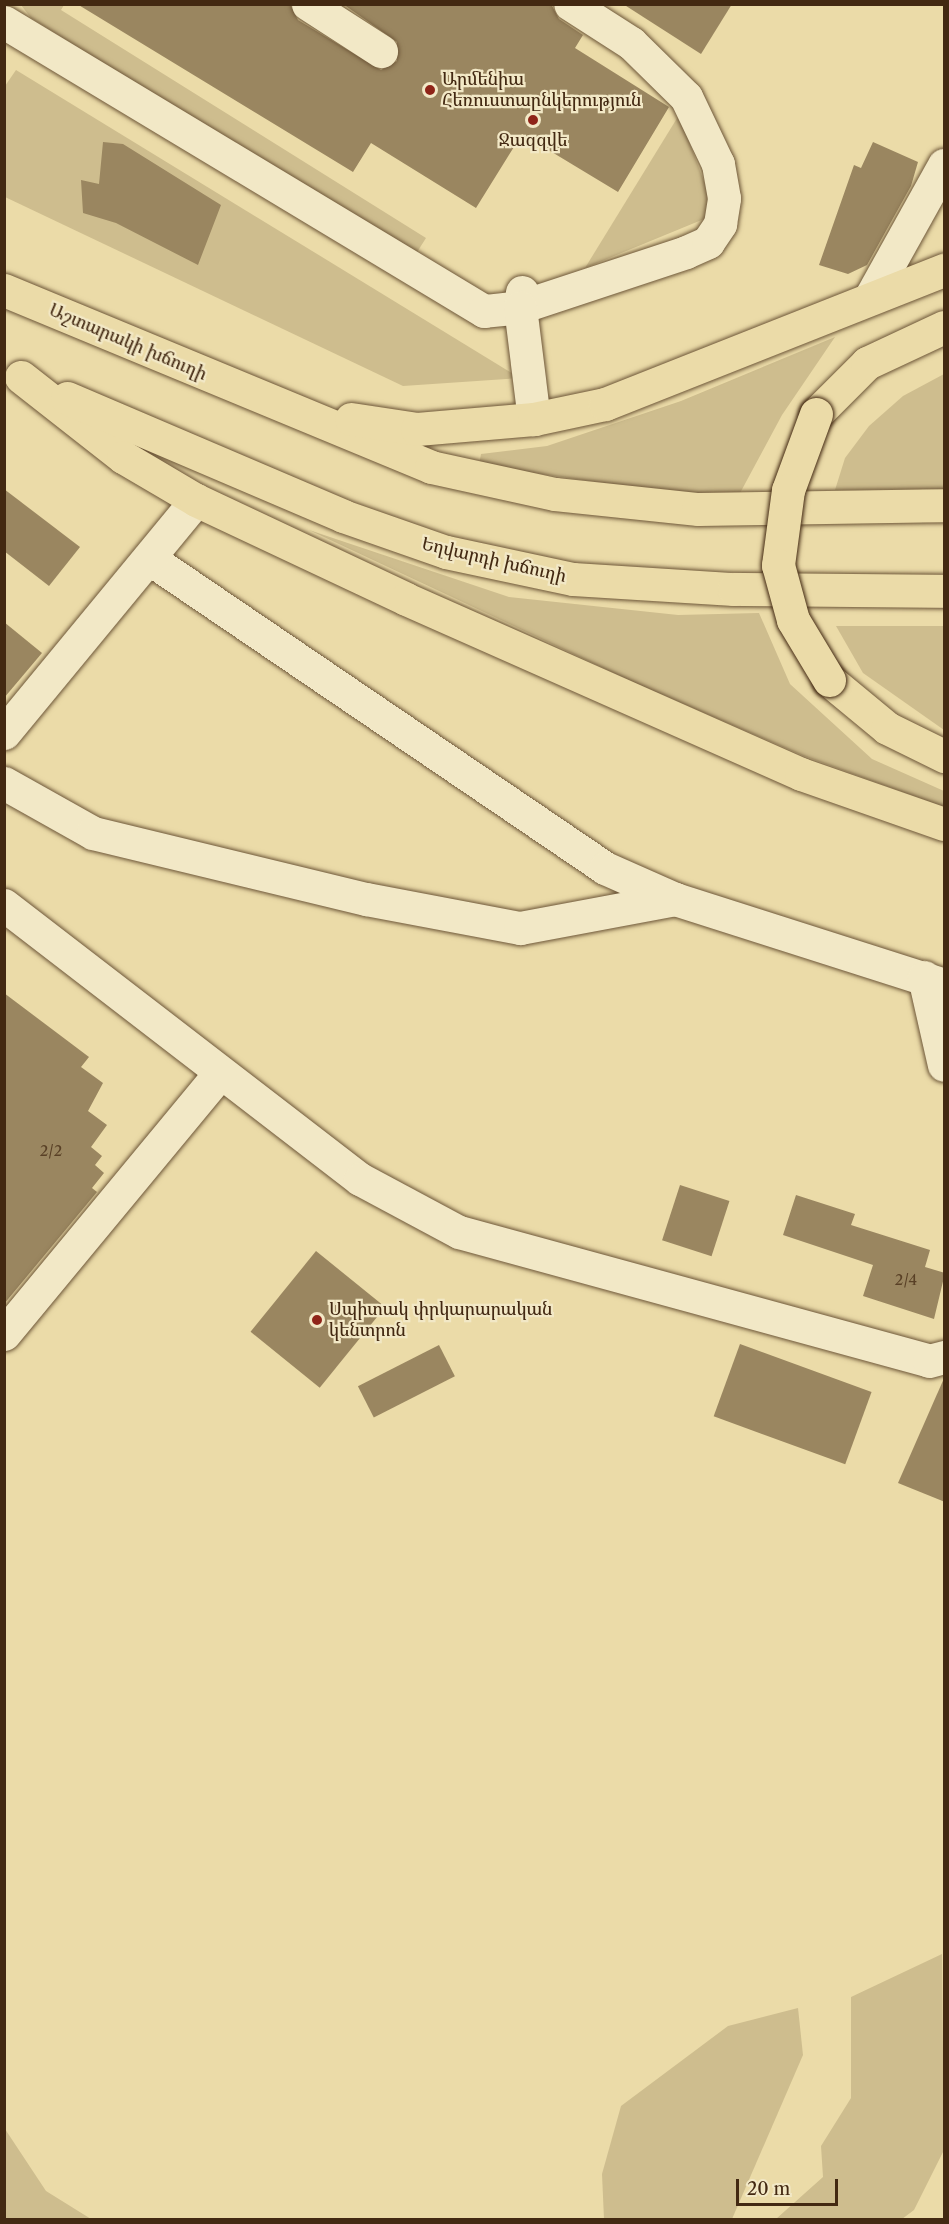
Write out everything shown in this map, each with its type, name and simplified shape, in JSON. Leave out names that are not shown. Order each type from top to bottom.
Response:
[{"type":"main road","points":[[309,413],[417,429],[534,419],[605,404],[871,296],[945,270]]},
{"type":"main road","name":"Աշտարակի խճուղի","points":[[4,290],[252,394],[309,413]]},
{"type":"main road","points":[[945,327],[867,363],[816,414],[788,490],[778,565],[793,620],[829,681],[887,728],[945,756]]},
{"type":"main road","points":[[13,374],[123,457],[196,500],[406,599],[801,774],[945,824]]},
{"type":"main road","name":"Եղվարդի խճուղի","points":[[13,374],[240,474],[446,552],[573,579],[734,589],[945,591]]},
{"type":"main road","points":[[309,413],[431,467],[555,494],[698,509],[945,505]]},
{"type":"lane","points":[[308,4],[381,51]]},
{"type":"lane","points":[[4,22],[484,311],[708,242],[720,224],[723,206],[718,164],[686,97],[630,43],[570,4]]},
{"type":"lane","points":[[871,296],[945,165]]},
{"type":"lane","points":[[521,299],[534,419]]},
{"type":"lane","points":[[4,733],[150,560],[196,500]]},
{"type":"lane","points":[[150,560],[605,868],[675,899],[934,981],[945,1065]]},
{"type":"lane","points":[[4,783],[93,832],[366,899],[520,928],[675,899]]},
{"type":"lane","points":[[4,905],[360,1179],[459,1232],[929,1361],[945,1357]]},
{"type":"lane","points":[[4,1334],[220,1073]]},
{"type":"shaded area","points":[[21,5],[64,5],[61,10],[426,238],[414,257],[31,18]]},
{"type":"shaded area","points":[[16,70],[520,378],[403,386],[5,197],[5,86]]},
{"type":"shaded area","points":[[679,115],[711,200],[704,219],[585,268]]},
{"type":"shaded area","points":[[835,337],[782,415],[739,495],[695,496],[479,465],[481,454],[547,446],[681,401]]},
{"type":"shaded area","points":[[944,374],[944,489],[835,490],[845,458],[869,426],[903,396]]},
{"type":"shaded area","points":[[309,530],[509,597],[678,615],[759,613],[790,684],[872,759],[944,791],[944,807],[804,756],[631,681]]},
{"type":"shaded area","points":[[836,626],[944,626],[944,730],[863,673]]},
{"type":"shaded area","points":[[942,1954],[944,2150],[914,2210],[902,2219],[776,2219],[823,2177],[821,2146],[851,2098],[851,1997]]},
{"type":"shaded area","points":[[798,2008],[803,2055],[732,2219],[604,2219],[602,2174],[621,2106],[728,2026]]},
{"type":"shaded area","points":[[5,2129],[46,2191],[91,2219],[5,2219]]},
{"type":"building","points":[[77,4],[290,4],[298,20],[381,70],[397,61],[397,42],[343,4],[551,4],[559,19],[583,35],[575,48],[669,107],[618,192],[522,134],[476,208],[371,143],[353,172]]},
{"type":"building","points":[[623,4],[732,4],[701,54]]},
{"type":"building","points":[[103,142],[123,144],[221,205],[198,265],[116,223],[83,213],[81,180],[99,184]]},
{"type":"building","points":[[873,142],[918,162],[911,186],[867,265],[848,274],[819,265],[854,165],[861,168]]},
{"type":"building","points":[[4,489],[80,547],[49,586],[4,551]]},
{"type":"building","points":[[4,622],[42,653],[4,698]]},
{"type":"building","points":[[4,993],[89,1057],[81,1067],[103,1083],[88,1111],[107,1125],[91,1147],[102,1156],[95,1165],[104,1173],[92,1188],[97,1192],[4,1304]]},
{"type":"building","points":[[680,1185],[729,1201],[712,1256],[662,1240]]},
{"type":"building","points":[[796,1195],[855,1214],[851,1225],[930,1250],[925,1267],[945,1273],[934,1319],[863,1296],[873,1265],[783,1235]]},
{"type":"building","name":"Սպիտակ փրկարարական կենտրոն","points":[[316,1251],[385,1307],[320,1388],[251,1332]]},
{"type":"building","points":[[740,1344],[872,1392],[845,1464],[714,1416]]},
{"type":"building","points":[[439,1345],[455,1376],[374,1417],[358,1386]]},
{"type":"building","points":[[945,1376],[945,1502],[898,1483]]},
{"type":"place","name":"Արմենիա Հեռուստաընկերություն","points":[[430,90]]},
{"type":"place","name":"Ջազզվե","points":[[533,120]]},
{"type":"place","name":"Սպիտակ փրկարարական կենտրոն","points":[[317,1320]]}]
